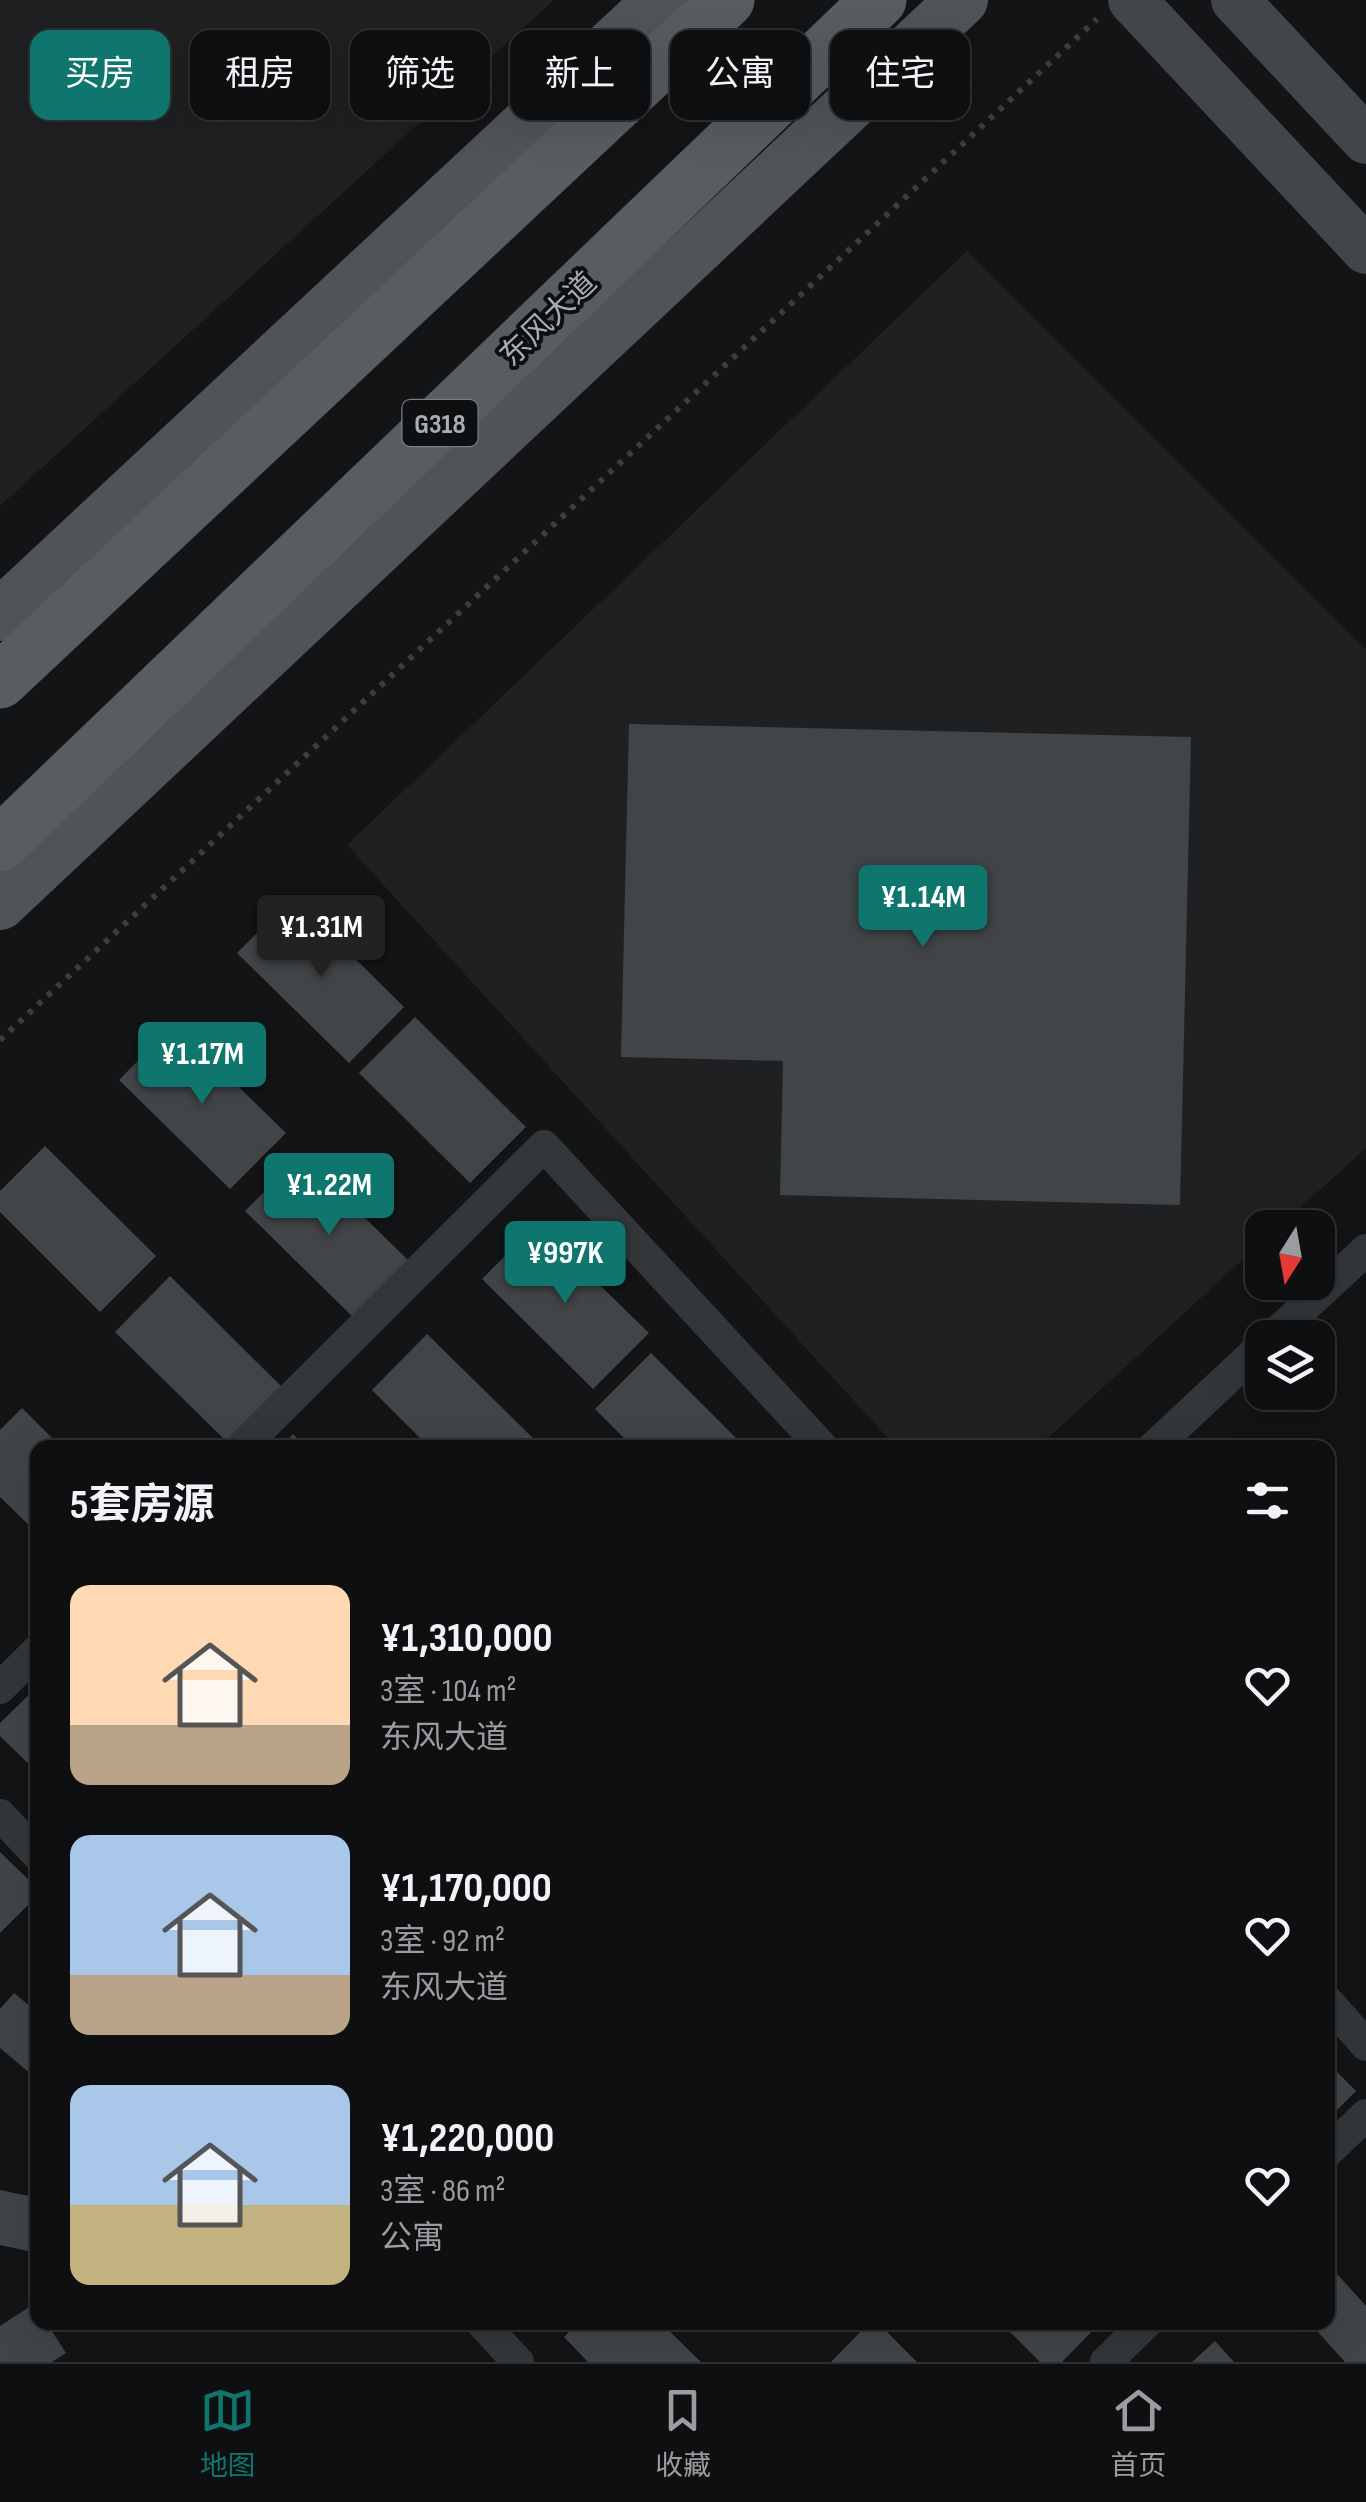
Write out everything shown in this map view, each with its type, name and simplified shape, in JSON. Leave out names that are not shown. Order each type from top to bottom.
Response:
[{"type":"highway","points":[[0,681],[727,0]]},
{"type":"highway","name":"东风大道","points":[[0,844],[880,0]]},
{"type":"main road","points":[[0,615],[660,0]]},
{"type":"main road","points":[[0,904],[962,0]]},
{"type":"main road","points":[[1235,0],[1366,140]]},
{"type":"main road","points":[[1117,7],[1366,250]]},
{"type":"street","points":[[249,1440],[544,1146],[816,1440]]},
{"type":"street","points":[[1291,1320],[1366,1250]]},
{"type":"street","points":[[1162,1440],[1245,1362]]},
{"type":"street","points":[[0,1688],[30,1658]]},
{"type":"street","points":[[0,1815],[30,1846]]},
{"type":"street","points":[[1335,2010],[1366,2045]]},
{"type":"street","points":[[1335,2144],[1366,2114]]},
{"type":"street","points":[[488,2330],[518,2362]]},
{"type":"street","points":[[1106,2362],[1139,2330]]},
{"type":"path","points":[[0,1040],[1117,7]]},
{"type":"shaded area","points":[[0,0],[554,0],[521,30],[510,30],[510,40],[490,58],[490,30],[350,30],[350,120],[423,120],[0,506]]},
{"type":"shaded area","points":[[967,251],[1366,649],[1366,1148],[1298,1210],[1245,1210],[1245,1258],[1046,1440],[890,1440],[347,845]]},
{"type":"building","points":[[629,724],[1191,737],[1180,1205],[780,1195],[783,1061],[621,1057]]},
{"type":"building","points":[[293,897],[404,1007],[349,1063],[237,953]]},
{"type":"building","points":[[415,1017],[526,1127],[470,1183],[359,1073]]},
{"type":"building","points":[[174,1024],[286,1133],[230,1189],[119,1080]]},
{"type":"building","points":[[45,1146],[156,1256],[100,1312],[0,1212],[0,1191]]},
{"type":"building","points":[[301,1155],[412,1264],[356,1320],[245,1211]]},
{"type":"building","points":[[537,1224],[649,1333],[593,1389],[482,1279]]},
{"type":"building","points":[[170,1276],[281,1386],[225,1440],[115,1332]]},
{"type":"building","points":[[427,1334],[535,1440],[422,1440],[372,1390]]},
{"type":"building","points":[[651,1353],[738,1440],[626,1440],[595,1409]]},
{"type":"building","points":[[22,1408],[54,1440],[30,1440],[30,1526],[0,1497],[0,1430]]},
{"type":"building","points":[[30,1694],[30,1765],[0,1736],[0,1723]]},
{"type":"building","points":[[0,1852],[30,1881],[30,1903],[0,1933]]},
{"type":"building","points":[[14,1993],[30,2006],[30,2073],[0,2048],[0,2009]]},
{"type":"building","points":[[1335,2070],[1356,2091],[1335,2112]]},
{"type":"building","points":[[0,2190],[30,2196],[30,2251],[0,2245]]},
{"type":"building","points":[[1335,2272],[1366,2306],[1366,2362],[1345,2362],[1316,2330],[1335,2330]]},
{"type":"building","points":[[30,2307],[30,2330],[51,2330],[66,2353],[52,2362],[0,2362],[0,2326]]},
{"type":"building","points":[[571,2330],[668,2330],[701,2362],[588,2362],[564,2337]]},
{"type":"building","points":[[862,2330],[885,2330],[917,2362],[831,2362]]},
{"type":"building","points":[[1008,2330],[1093,2330],[1062,2362],[1040,2362]]},
{"type":"building","points":[[1215,2341],[1234,2362],[1192,2362]]}]
